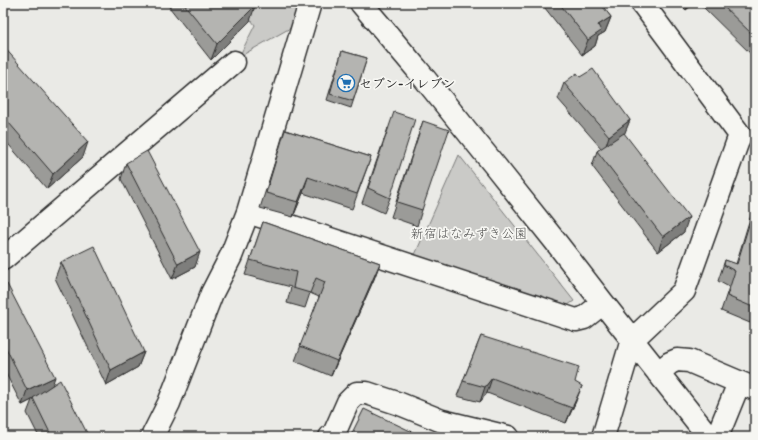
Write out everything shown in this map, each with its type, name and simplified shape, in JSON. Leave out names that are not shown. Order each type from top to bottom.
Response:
[{"type":"street","points":[[152,437],[169,403],[212,294],[231,256],[248,212],[310,3]]},
{"type":"street","points":[[603,437],[632,340],[684,292],[740,135],[642,3]]},
{"type":"street","points":[[368,6],[709,437]]},
{"type":"street","points":[[3,259],[234,62]]},
{"type":"street","points":[[248,212],[576,320],[584,318],[603,303]]},
{"type":"street","points":[[658,373],[670,363],[677,360],[689,361],[747,386],[717,437]]},
{"type":"street","points":[[330,437],[333,436],[348,402],[357,393],[367,392],[442,421],[456,431],[497,436]]},
{"type":"green space","points":[[238,3],[301,3],[292,27],[239,57],[255,25]]},
{"type":"green space","name":"新宿はなみずき公園","points":[[459,155],[574,301],[568,305],[414,257]]},
{"type":"building","points":[[183,3],[253,3],[255,6],[217,44]]},
{"type":"building","points":[[559,3],[600,3],[611,17],[598,25],[601,31],[588,40]]},
{"type":"building","points":[[720,3],[755,3],[755,37]]},
{"type":"building","points":[[3,46],[88,142],[53,174],[3,116]]},
{"type":"building","name":"セブン-イレブン","points":[[342,51],[367,58],[353,101],[330,94]]},
{"type":"building","points":[[593,69],[630,120],[609,136],[564,83],[577,73],[580,77]]},
{"type":"building","points":[[394,112],[415,119],[390,198],[368,188]]},
{"type":"building","points":[[423,121],[449,130],[422,210],[397,202]]},
{"type":"building","points":[[285,130],[371,157],[357,194],[308,177],[298,202],[266,193]]},
{"type":"building","points":[[624,133],[689,217],[663,237],[597,151]]},
{"type":"building","points":[[147,151],[200,252],[178,264],[126,163]]},
{"type":"building","points":[[755,205],[755,308],[727,296],[735,271],[724,265],[725,260],[737,264]]},
{"type":"building","points":[[263,222],[380,263],[337,361],[300,346],[325,282],[316,278],[310,293],[293,288],[296,272],[250,260]]},
{"type":"building","points":[[94,246],[144,352],[111,370],[61,262]]},
{"type":"building","points":[[7,284],[55,377],[27,390],[3,342],[3,286]]},
{"type":"building","points":[[481,336],[579,367],[575,382],[582,386],[572,408],[492,378],[485,387],[463,381]]},
{"type":"building","points":[[60,380],[89,437],[52,437],[33,398]]},
{"type":"building","points":[[364,409],[423,437],[350,437]]},
{"type":"place","name":"セブン-イレブン","points":[[346,83]]}]
